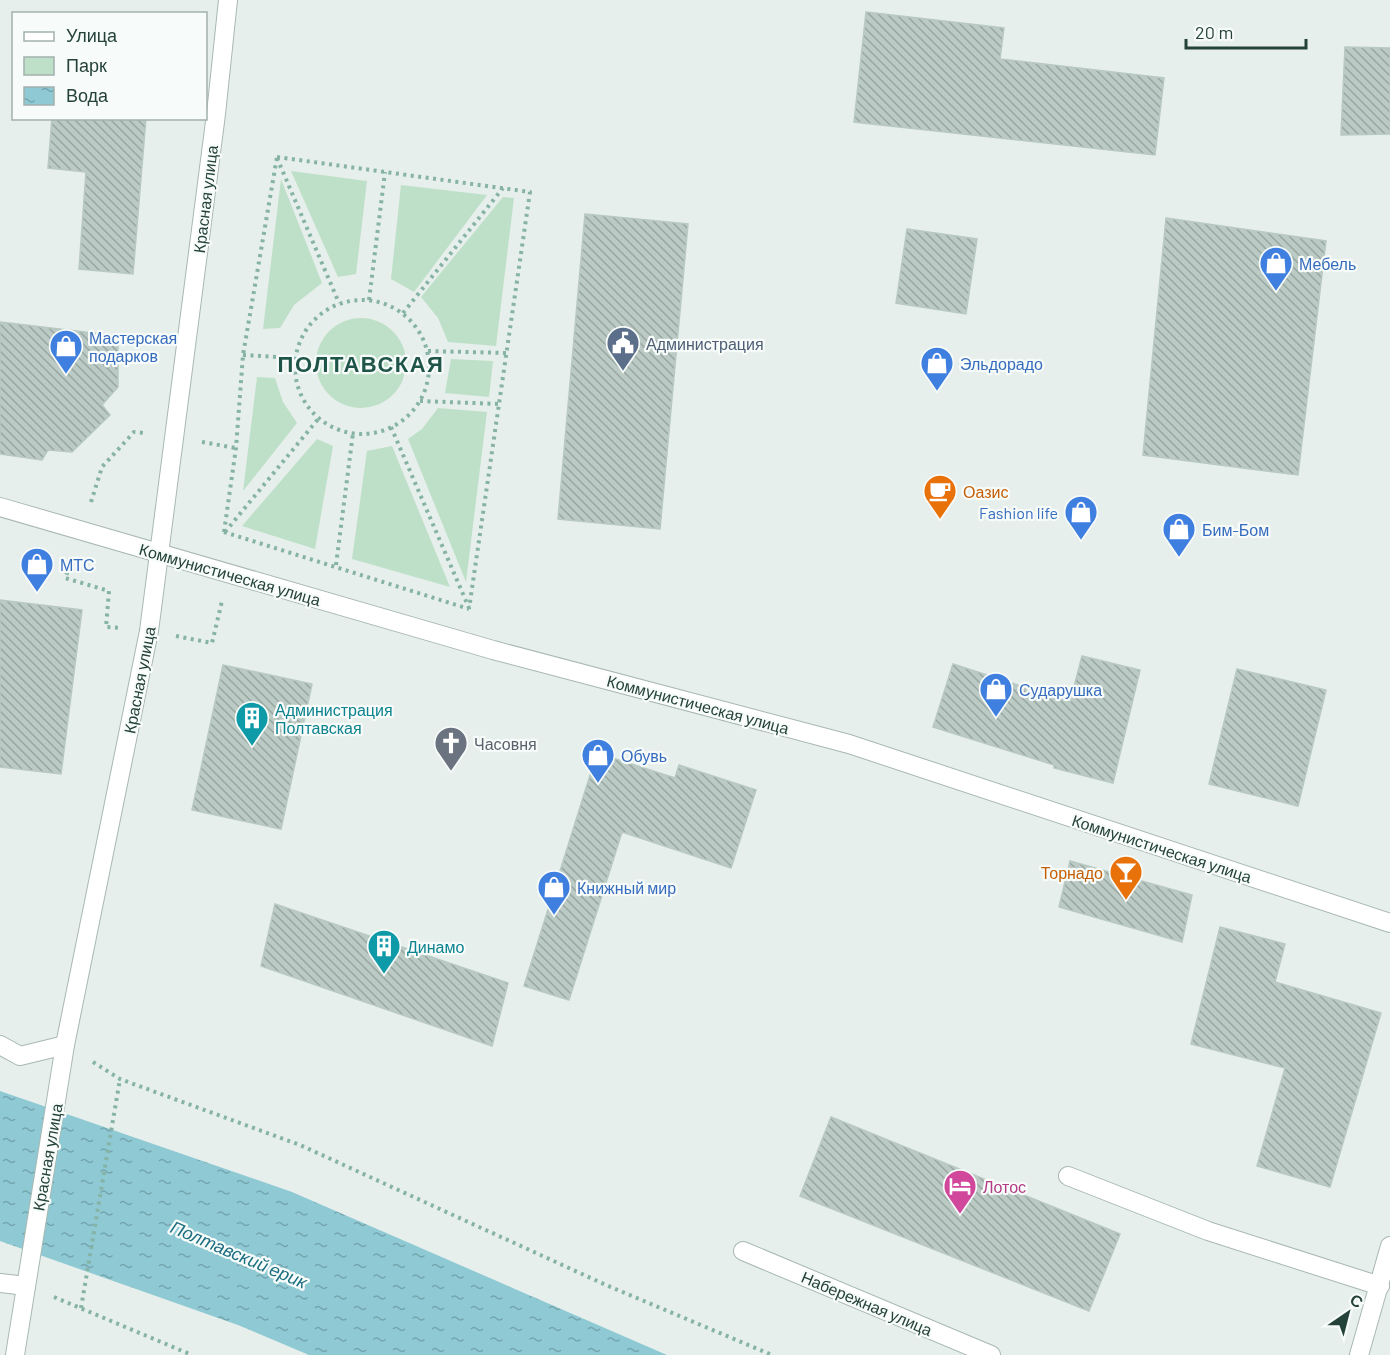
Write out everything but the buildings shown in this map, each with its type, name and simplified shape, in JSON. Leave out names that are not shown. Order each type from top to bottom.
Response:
[{"type":"street","name":"Красная улица","points":[[15,1355],[65,1045],[149,631],[216,114],[228,0]]},
{"type":"street","name":"Коммунистическая улица","points":[[0,507],[493,650],[849,744],[1390,923]]},
{"type":"street","points":[[0,1045],[20,1056],[65,1045]]},
{"type":"street","points":[[1068,1176],[1208,1231],[1380,1286]]},
{"type":"street","points":[[1359,1355],[1390,1246]]},
{"type":"street","name":"Набережная улица","points":[[743,1251],[991,1355]]},
{"type":"street","points":[[0,1283],[27,1279]]},
{"type":"path","points":[[277,157],[530,192],[469,609]]},
{"type":"path","points":[[277,157],[339,303]]},
{"type":"path","points":[[224,532],[236,448],[243,355],[277,157]]},
{"type":"path","points":[[369,300],[385,172]]},
{"type":"path","points":[[403,313],[503,188]]},
{"type":"path","points":[[369,300],[385,304],[403,313],[417,327],[428,351],[429,377],[420,401],[408,416],[392,427],[367,434],[353,433],[330,426],[319,418],[302,397],[296,378],[295,358],[308,327],[321,313],[339,303],[369,300]]},
{"type":"path","points":[[428,351],[507,353]]},
{"type":"path","points":[[243,355],[295,358]]},
{"type":"path","points":[[420,401],[499,404]]},
{"type":"path","points":[[224,532],[319,418]]},
{"type":"path","points":[[392,427],[469,609]]},
{"type":"path","points":[[336,565],[353,433]]},
{"type":"path","points":[[224,532],[336,565],[469,609]]},
{"type":"path","points":[[65,1045],[120,1079],[300,1145],[606,1285],[771,1355]]},
{"type":"path","points":[[81,1308],[120,1079]]},
{"type":"path","points":[[27,1279],[81,1308],[192,1355]]},
{"type":"green space","points":[[291,171],[367,181],[356,274],[338,277]]},
{"type":"green space","points":[[281,179],[322,283],[294,305],[280,328],[263,329]]},
{"type":"green space","points":[[401,185],[487,195],[414,292],[391,279]]},
{"type":"green space","points":[[503,197],[514,198],[496,346],[448,342],[438,318],[421,297]]},
{"type":"green space","points":[[361,318],[386,326],[398,338],[406,363],[398,388],[386,400],[361,408],[336,400],[324,388],[316,363],[324,338],[336,326]]},
{"type":"green space","points":[[451,359],[493,361],[489,397],[445,393]]},
{"type":"green space","points":[[257,377],[275,378],[283,402],[297,423],[243,491]]},
{"type":"green space","points":[[438,408],[487,412],[466,582],[408,439],[422,429]]},
{"type":"green space","points":[[317,439],[333,446],[315,549],[242,526]]},
{"type":"green space","points":[[392,446],[450,587],[352,559],[367,451]]},
{"type":"water","name":"Полтавский ерик","points":[[0,1091],[292,1192],[667,1355],[309,1355],[238,1325],[0,1241]]},
{"type":"place","name":"Мебель","points":[[1276,292]]},
{"type":"place","name":"Администрация","points":[[623,372]]},
{"type":"place","name":"Мастерская подарков","points":[[66,375]]},
{"type":"place","name":"Эльдорадо","points":[[937,392]]},
{"type":"place","name":"Оазис","points":[[940,520]]},
{"type":"place","name":"Fashion life","points":[[1081,541]]},
{"type":"place","name":"Бим-Бом","points":[[1179,558]]},
{"type":"place","name":"МТС","points":[[37,593]]},
{"type":"place","name":"Сударушка","points":[[996,718]]},
{"type":"place","name":"Администрация Полтавская","points":[[252,747]]},
{"type":"place","name":"Часовня","points":[[451,772]]},
{"type":"place","name":"Обувь","points":[[598,784]]},
{"type":"place","name":"Торнадо","points":[[1126,901]]},
{"type":"place","name":"Книжный мир","points":[[554,916]]},
{"type":"place","name":"Динамо","points":[[384,975]]},
{"type":"place","name":"Лотос","points":[[960,1215]]},
{"type":"district","name":"ПОЛТАВСКАЯ","points":[[361,363]]}]
